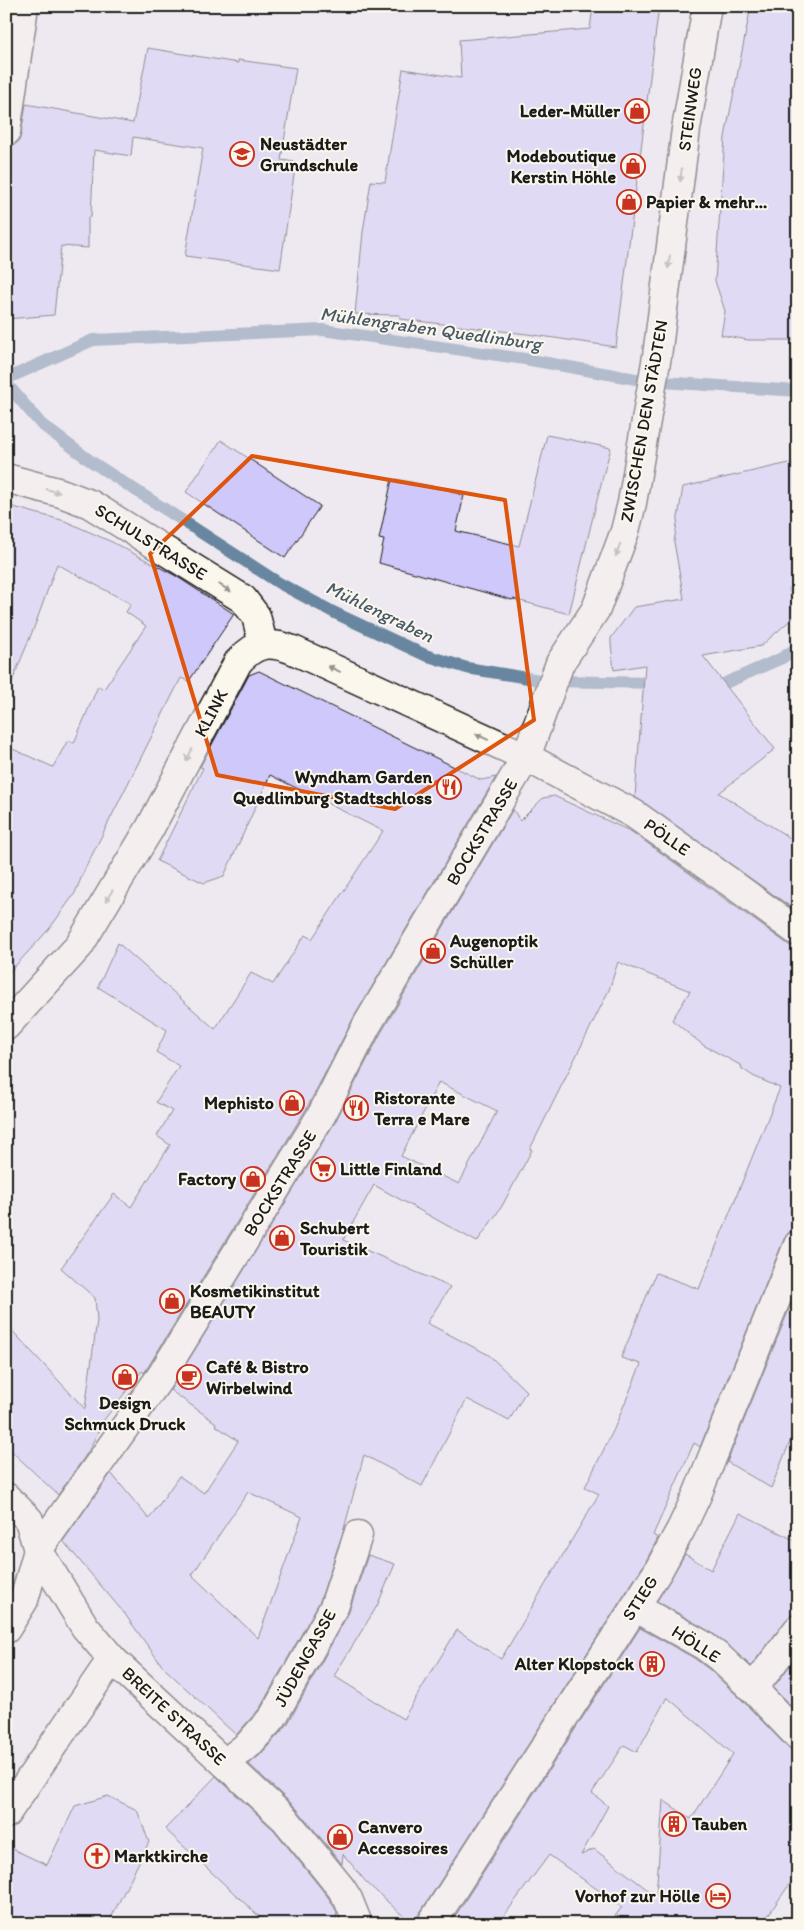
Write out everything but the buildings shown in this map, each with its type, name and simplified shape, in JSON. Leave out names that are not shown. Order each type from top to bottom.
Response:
[{"type":"street","points":[[6,132],[24,6]]},
{"type":"street","name":"STEINWEG","points":[[676,213],[688,120],[707,6]]},
{"type":"street","name":"ZWISCHEN DEN STÄDTEN","points":[[526,757],[560,664],[596,609],[625,531],[632,503],[650,400],[676,213]]},
{"type":"street","name":"SCHULSTRASSE","points":[[6,478],[60,493],[90,504],[243,599],[256,616],[263,644]]},
{"type":"street","points":[[263,644],[280,645],[293,650],[526,757]]},
{"type":"street","name":"KLINK","points":[[6,1026],[79,946],[150,828],[238,662],[251,650],[263,644]]},
{"type":"street","name":"PÖLLE","points":[[526,757],[634,814],[798,932]]},
{"type":"street","name":"BOCKSTRASSE","points":[[6,1629],[24,1600],[38,1550],[161,1376],[322,1114],[367,1025],[526,757]]},
{"type":"street","name":"STIEG","points":[[431,1924],[635,1607],[672,1546],[697,1495],[798,1245]]},
{"type":"street","name":"BREITE STRASSE","points":[[6,1497],[29,1520],[38,1550],[86,1627],[114,1661],[285,1819],[341,1888],[348,1899],[358,1924]]},
{"type":"street","name":"JÜDENGASSE","points":[[225,1763],[248,1745],[273,1717],[334,1608],[358,1536]]},
{"type":"street","name":"HÖLLE","points":[[635,1607],[703,1645],[720,1658],[798,1736]]},
{"type":"street","points":[[752,1689],[798,1629]]},
{"type":"street","points":[[6,1814],[105,1669],[114,1661]]},
{"type":"highlighted area","points":[[252,456],[505,500],[534,720],[395,809],[217,775],[150,554]]},
{"type":"waterway","name":"Mühlengraben Quedlinburg","points":[[6,379],[93,340],[323,330],[525,359],[647,381],[798,391]]},
{"type":"waterway","name":"Mühlengraben","points":[[6,383],[41,424],[92,462],[279,583],[335,613],[425,655],[467,668],[546,681],[659,683]]},
{"type":"waterway","name":"Mühlengraben","points":[[709,684],[721,685],[782,658],[798,647]]},
{"type":"place","name":"Leder-Müller","points":[[637,111]]},
{"type":"place","name":"Neustädter Grundschule","points":[[242,154]]},
{"type":"place","name":"Modeboutique Kerstin Höhle","points":[[633,166]]},
{"type":"place","name":"Papier & mehr…","points":[[629,202]]},
{"type":"place","name":"Wyndham Garden Quedlinburg Stadtschloss","points":[[449,787]]},
{"type":"place","name":"Augenoptik Schüller","points":[[433,951]]},
{"type":"place","name":"Mephisto","points":[[292,1103]]},
{"type":"place","name":"Ristorante Terra e Mare","points":[[356,1108]]},
{"type":"place","name":"Little Finland","points":[[323,1169]]},
{"type":"place","name":"Factory","points":[[253,1179]]},
{"type":"place","name":"Schubert Touristik","points":[[282,1238]]},
{"type":"place","name":"Kosmetikinstitut BEAUTY","points":[[172,1301]]},
{"type":"place","name":"Design Schmuck Druck","points":[[125,1377]]},
{"type":"place","name":"Café & Bistro Wirbelwind","points":[[189,1377]]},
{"type":"place","name":"Alter Klopstock","points":[[652,1664]]},
{"type":"place","name":"Tauben","points":[[674,1824]]},
{"type":"place","name":"Canvero Accessoires","points":[[340,1837]]},
{"type":"place","name":"Marktkirche","points":[[97,1856]]},
{"type":"place","name":"Vorhof zur Hölle","points":[[718,1896]]}]
